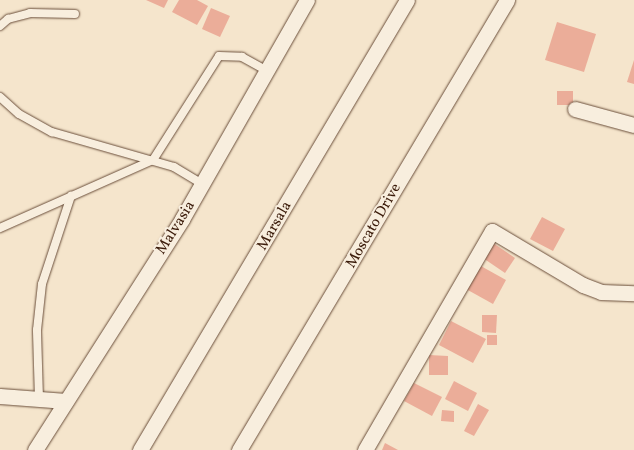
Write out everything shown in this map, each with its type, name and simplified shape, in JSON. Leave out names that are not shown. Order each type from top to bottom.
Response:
[{"type":"street","name":"Malvasia","points":[[35,450],[202,184],[307,0]]},
{"type":"street","name":"Marsala","points":[[140,450],[407,0]]},
{"type":"street","name":"Moscato Drive","points":[[239,450],[507,0]]},
{"type":"street","points":[[575,109],[634,125]]},
{"type":"street","points":[[365,450],[492,231],[583,285],[601,292],[634,293]]},
{"type":"street","points":[[0,396],[66,401]]},
{"type":"lane","points":[[0,26],[8,19],[30,14],[75,14]]},
{"type":"lane","points":[[0,228],[153,160],[220,56],[242,57],[267,71]]},
{"type":"lane","points":[[0,97],[20,114],[52,132],[97,147],[153,160],[174,167],[202,184]]},
{"type":"lane","points":[[38,399],[37,330],[42,284],[71,196]]},
{"type":"building","points":[[146,0],[168,0],[164,8]]},
{"type":"building","points":[[179,0],[197,0],[208,6],[197,25],[172,12]]},
{"type":"building","points":[[211,8],[230,16],[220,37],[202,29]]},
{"type":"building","points":[[557,22],[596,34],[584,72],[545,60]]},
{"type":"building","points":[[634,60],[634,84],[627,82]]},
{"type":"building","points":[[557,91],[573,91],[573,105],[557,105]]},
{"type":"building","points":[[542,217],[565,229],[553,251],[530,239]]},
{"type":"building","points":[[493,243],[515,258],[505,273],[483,258]]},
{"type":"building","points":[[479,265],[506,280],[493,304],[466,289]]},
{"type":"building","points":[[482,315],[497,315],[496,333],[482,332]]},
{"type":"building","points":[[451,321],[486,339],[473,363],[439,345]]},
{"type":"building","points":[[487,335],[497,335],[497,345],[487,345]]},
{"type":"building","points":[[429,355],[448,356],[448,375],[429,375]]},
{"type":"building","points":[[454,381],[477,393],[468,411],[445,399]]},
{"type":"building","points":[[414,383],[442,397],[432,416],[404,401]]},
{"type":"building","points":[[478,404],[489,410],[474,436],[464,431]]},
{"type":"building","points":[[442,410],[454,411],[454,422],[441,421]]},
{"type":"building","points":[[385,443],[398,450],[382,450]]}]
